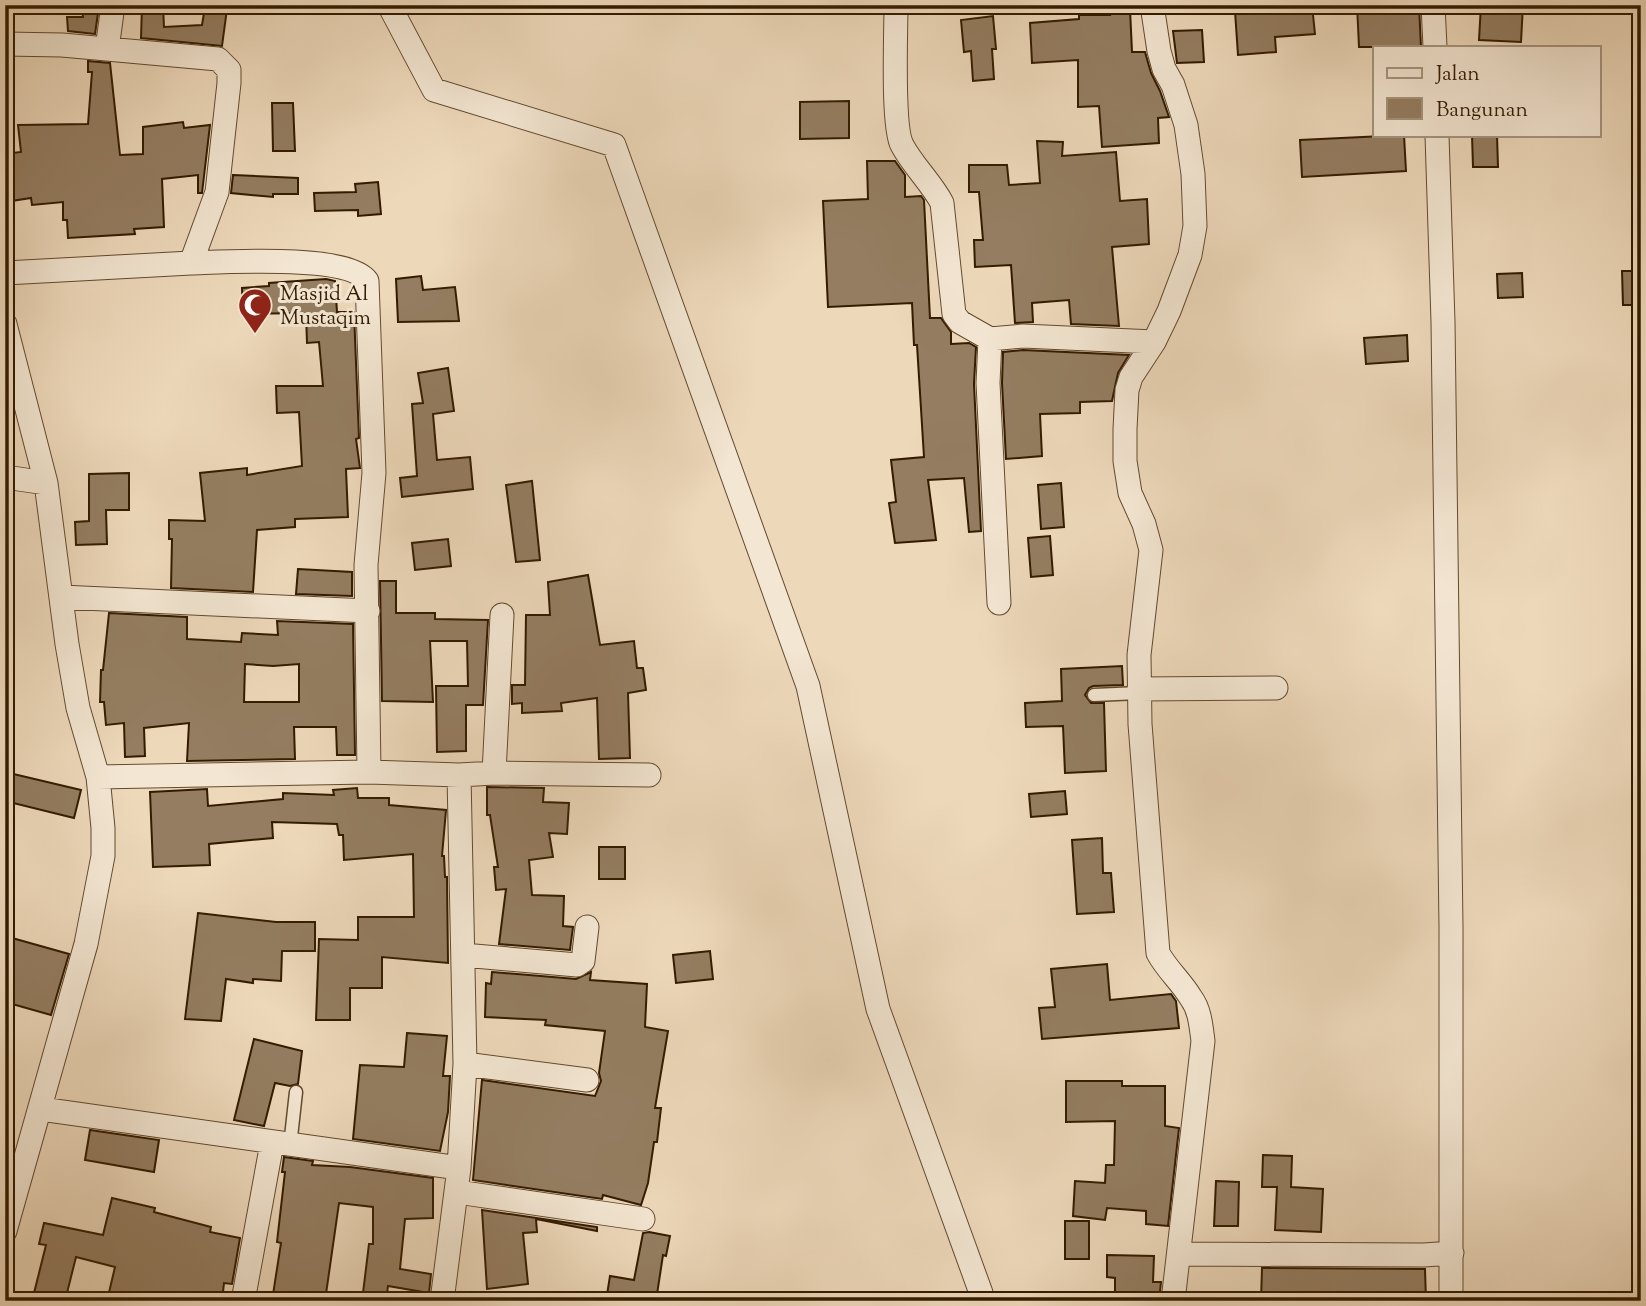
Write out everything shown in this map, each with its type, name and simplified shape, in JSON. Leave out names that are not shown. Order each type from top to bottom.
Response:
[{"type":"street","points":[[107,49],[113,5]]},
{"type":"street","points":[[389,5],[434,90],[614,145],[808,686],[878,1009],[981,1293],[977,1301]]},
{"type":"street","points":[[897,5],[896,90],[901,144],[942,203],[954,314],[960,322],[990,339],[1023,336],[1154,342]]},
{"type":"street","points":[[1152,5],[1158,51],[1173,85],[1185,125],[1193,174],[1195,226],[1190,255],[1169,311],[1154,342],[1131,377],[1127,390],[1125,429],[1125,461],[1130,493],[1144,524],[1151,550],[1139,655],[1139,691],[1158,953],[1165,968],[1193,999],[1200,1016],[1203,1041],[1173,1301]]},
{"type":"street","points":[[1433,5],[1435,46]]},
{"type":"street","points":[[5,44],[48,44],[218,59],[229,70],[217,192],[191,263]]},
{"type":"street","points":[[1437,136],[1443,322],[1451,940],[1451,1301]]},
{"type":"street","points":[[5,273],[270,261],[327,264],[362,274],[367,281],[374,473],[366,565],[369,772]]},
{"type":"street","points":[[5,324],[46,483],[78,708],[98,777],[103,828],[103,856],[86,944],[5,1231]]},
{"type":"street","points":[[990,339],[988,383],[999,603]]},
{"type":"street","points":[[5,477],[46,483]]},
{"type":"street","points":[[61,597],[368,611]]},
{"type":"street","points":[[494,773],[502,615]]},
{"type":"street","points":[[1139,691],[1276,688]]},
{"type":"street","points":[[98,777],[369,772],[649,775]]},
{"type":"street","points":[[442,1301],[457,1192],[465,1064],[459,775]]},
{"type":"street","points":[[463,955],[577,965],[583,961],[587,927]]},
{"type":"street","points":[[465,1064],[587,1080]]},
{"type":"street","points":[[41,1109],[459,1168]]},
{"type":"street","points":[[243,1301],[281,1144]]},
{"type":"street","points":[[457,1192],[643,1219]]},
{"type":"street","points":[[1180,1254],[1452,1253]]},
{"type":"lane","points":[[1094,695],[1139,691]]},
{"type":"lane","points":[[281,1144],[296,1092]]},
{"type":"building","points":[[142,5],[163,5],[164,27],[202,25],[205,7],[227,9],[222,46],[141,38]]},
{"type":"building","points":[[1277,5],[1312,5],[1315,34],[1275,37],[1276,52],[1238,55],[1235,11],[1277,8]]},
{"type":"building","points":[[1357,5],[1419,5],[1421,46],[1359,47]]},
{"type":"building","points":[[1481,5],[1523,5],[1521,42],[1479,40]]},
{"type":"building","points":[[99,6],[95,34],[68,31],[67,17],[83,17],[82,9]]},
{"type":"building","points":[[1130,9],[1132,52],[1145,52],[1169,117],[1158,118],[1159,143],[1102,147],[1099,106],[1078,107],[1078,60],[1032,63],[1030,23],[1079,19],[1079,15],[1110,15],[1109,10]]},
{"type":"building","points":[[993,16],[996,49],[992,49],[994,79],[973,81],[971,51],[964,52],[961,20]]},
{"type":"building","points":[[1202,30],[1204,62],[1177,63],[1173,31]]},
{"type":"building","points":[[88,61],[110,63],[120,155],[143,154],[143,127],[183,122],[184,128],[210,125],[202,193],[198,193],[198,175],[162,179],[164,227],[134,229],[135,234],[68,238],[67,220],[63,220],[63,202],[32,205],[31,198],[5,202],[5,154],[21,152],[18,125],[88,124],[92,72],[88,72]]},
{"type":"building","points":[[849,101],[849,138],[800,139],[800,102]]},
{"type":"building","points":[[272,103],[293,103],[295,151],[273,151]]},
{"type":"building","points":[[1404,136],[1406,171],[1302,177],[1300,140]]},
{"type":"building","points":[[1472,136],[1497,136],[1498,167],[1473,167]]},
{"type":"building","points":[[1037,141],[1063,142],[1062,156],[1116,152],[1120,201],[1147,199],[1149,244],[1112,247],[1119,326],[1071,324],[1069,300],[1032,303],[1033,322],[1015,323],[1011,265],[975,267],[974,240],[983,240],[979,192],[969,192],[969,165],[1007,165],[1009,185],[1040,183]]},
{"type":"building","points":[[867,161],[895,161],[905,175],[905,197],[921,196],[924,200],[930,318],[941,318],[951,332],[951,344],[969,343],[976,347],[974,384],[981,531],[969,532],[964,478],[928,480],[936,540],[895,543],[889,503],[896,502],[891,460],[924,457],[912,303],[828,307],[823,201],[868,199]]},
{"type":"building","points":[[233,175],[298,178],[298,194],[273,194],[273,197],[231,193]]},
{"type":"building","points":[[378,182],[381,214],[358,216],[358,210],[315,211],[314,193],[356,192],[355,184]]},
{"type":"building","points":[[1622,271],[1641,271],[1641,305],[1623,305]]},
{"type":"building","points":[[1522,273],[1523,297],[1498,298],[1497,274]]},
{"type":"building","points":[[421,276],[423,290],[455,287],[459,321],[398,322],[396,279]]},
{"type":"building","points":[[326,279],[335,281],[337,312],[354,312],[359,438],[356,439],[360,468],[346,469],[348,517],[295,519],[295,527],[257,530],[253,592],[171,588],[172,539],[169,539],[169,520],[205,521],[200,473],[247,468],[247,475],[302,466],[299,412],[277,413],[276,386],[323,386],[319,342],[307,343],[306,313],[243,314],[242,288]]},
{"type":"building","points":[[1407,335],[1408,361],[1366,364],[1364,338]]},
{"type":"building","points":[[1023,350],[1129,355],[1118,373],[1112,401],[1080,402],[1080,413],[1040,414],[1042,456],[1006,459],[1003,352]]},
{"type":"building","points":[[448,368],[454,411],[433,414],[437,460],[470,457],[473,489],[402,497],[400,478],[417,476],[412,404],[423,403],[418,373]]},
{"type":"building","points":[[129,473],[129,510],[106,510],[107,544],[76,545],[75,522],[89,521],[89,474]]},
{"type":"building","points":[[532,481],[540,560],[516,562],[506,485]]},
{"type":"building","points":[[1061,483],[1064,527],[1041,529],[1038,485]]},
{"type":"building","points":[[1050,536],[1053,575],[1031,577],[1028,538]]},
{"type":"building","points":[[448,539],[451,566],[415,570],[412,543]]},
{"type":"building","points":[[298,569],[352,572],[352,596],[296,594]]},
{"type":"building","points":[[588,575],[600,645],[634,641],[637,668],[643,668],[646,690],[628,693],[630,758],[599,759],[597,698],[561,703],[562,711],[522,713],[522,703],[512,704],[512,685],[525,685],[526,615],[550,615],[548,582]]},
{"type":"building","points":[[380,581],[396,581],[396,613],[435,613],[435,619],[488,620],[483,705],[466,705],[466,751],[437,752],[436,686],[468,686],[467,641],[430,641],[433,702],[382,701]]},
{"type":"building","points":[[109,613],[187,617],[187,639],[241,642],[242,633],[278,635],[277,621],[353,624],[355,755],[337,755],[336,727],[294,727],[295,759],[187,761],[189,723],[144,728],[145,756],[125,757],[124,723],[106,725],[104,702],[100,702]],"holes":[[[245,664],[299,664],[299,702],[244,702]]]},
{"type":"building","points":[[1122,666],[1123,685],[1093,686],[1085,695],[1091,703],[1104,703],[1106,771],[1065,773],[1063,726],[1026,727],[1025,703],[1062,701],[1061,669]]},
{"type":"building","points":[[5,772],[81,790],[74,818],[5,801]]},
{"type":"building","points":[[487,787],[544,788],[543,802],[569,803],[567,834],[549,833],[553,857],[529,860],[532,895],[564,896],[563,926],[573,927],[570,950],[499,944],[506,889],[496,890],[494,867],[498,867],[490,815],[487,815]]},
{"type":"building","points":[[357,788],[358,798],[389,798],[389,805],[446,810],[442,856],[447,877],[448,963],[382,957],[382,988],[350,988],[350,1020],[316,1020],[319,939],[358,940],[358,917],[414,917],[413,854],[344,860],[343,835],[339,835],[337,824],[272,822],[273,838],[209,844],[210,865],[153,867],[150,792],[207,789],[208,806],[283,799],[283,793],[334,795],[333,790]]},
{"type":"building","points":[[1065,791],[1067,814],[1031,817],[1029,794]]},
{"type":"building","points":[[1102,838],[1103,873],[1111,873],[1114,912],[1077,914],[1072,840]]},
{"type":"building","points":[[599,847],[625,847],[625,879],[599,879]]},
{"type":"building","points":[[198,913],[276,922],[315,922],[315,951],[282,951],[281,981],[253,979],[253,983],[226,979],[221,1021],[185,1019]]},
{"type":"building","points":[[5,936],[69,954],[51,1015],[5,1002]]},
{"type":"building","points":[[710,951],[713,979],[676,983],[673,955]]},
{"type":"building","points":[[1107,964],[1110,1000],[1171,994],[1176,1001],[1179,1028],[1042,1039],[1039,1008],[1055,1007],[1051,969]]},
{"type":"building","points":[[492,972],[576,979],[591,972],[590,980],[647,984],[645,1027],[668,1031],[655,1108],[661,1108],[657,1142],[654,1142],[648,1183],[641,1205],[603,1195],[602,1199],[473,1180],[482,1080],[595,1096],[601,1081],[599,1073],[605,1031],[545,1025],[546,1020],[485,1017],[486,983],[491,984]]},
{"type":"building","points":[[407,1033],[447,1036],[443,1076],[450,1076],[448,1112],[440,1151],[353,1139],[360,1065],[404,1067]]},
{"type":"building","points":[[254,1039],[302,1051],[298,1084],[290,1086],[275,1083],[264,1126],[234,1120]]},
{"type":"building","points":[[1066,1081],[1122,1081],[1122,1086],[1165,1086],[1165,1126],[1179,1128],[1168,1226],[1146,1224],[1146,1211],[1107,1208],[1105,1220],[1073,1216],[1075,1181],[1105,1183],[1106,1165],[1114,1165],[1115,1121],[1066,1122]]},
{"type":"building","points":[[90,1130],[159,1140],[154,1172],[85,1160]]},
{"type":"building","points":[[1263,1155],[1292,1156],[1291,1187],[1323,1189],[1321,1232],[1275,1230],[1277,1187],[1262,1187]]},
{"type":"building","points":[[284,1157],[313,1161],[312,1165],[433,1178],[433,1218],[405,1219],[400,1269],[431,1274],[429,1293],[388,1286],[386,1301],[362,1301],[369,1244],[373,1244],[373,1207],[339,1203],[325,1301],[272,1301],[281,1243],[277,1242],[285,1172],[282,1172]]},
{"type":"building","points":[[1216,1181],[1239,1182],[1238,1226],[1214,1226]]},
{"type":"building","points":[[112,1198],[155,1208],[154,1212],[211,1227],[210,1232],[240,1238],[232,1284],[224,1283],[222,1301],[107,1301],[115,1267],[76,1257],[65,1301],[32,1301],[46,1245],[39,1244],[44,1223],[103,1235]]},
{"type":"building","points":[[482,1210],[597,1227],[597,1231],[536,1219],[537,1232],[523,1233],[528,1284],[487,1289]]},
{"type":"building","points":[[1065,1221],[1089,1221],[1089,1259],[1065,1259]]},
{"type":"building","points":[[643,1233],[670,1236],[666,1256],[663,1255],[656,1301],[606,1301],[610,1276],[634,1280]]},
{"type":"building","points":[[1107,1255],[1154,1256],[1153,1282],[1161,1282],[1159,1301],[1115,1301],[1115,1278],[1107,1277]]},
{"type":"building","points":[[1262,1268],[1425,1269],[1426,1301],[1402,1301],[1401,1294],[1327,1292],[1327,1296],[1261,1300]]},
{"type":"place","name":"Masjid Al Mustaqim","points":[[255,335]]}]
